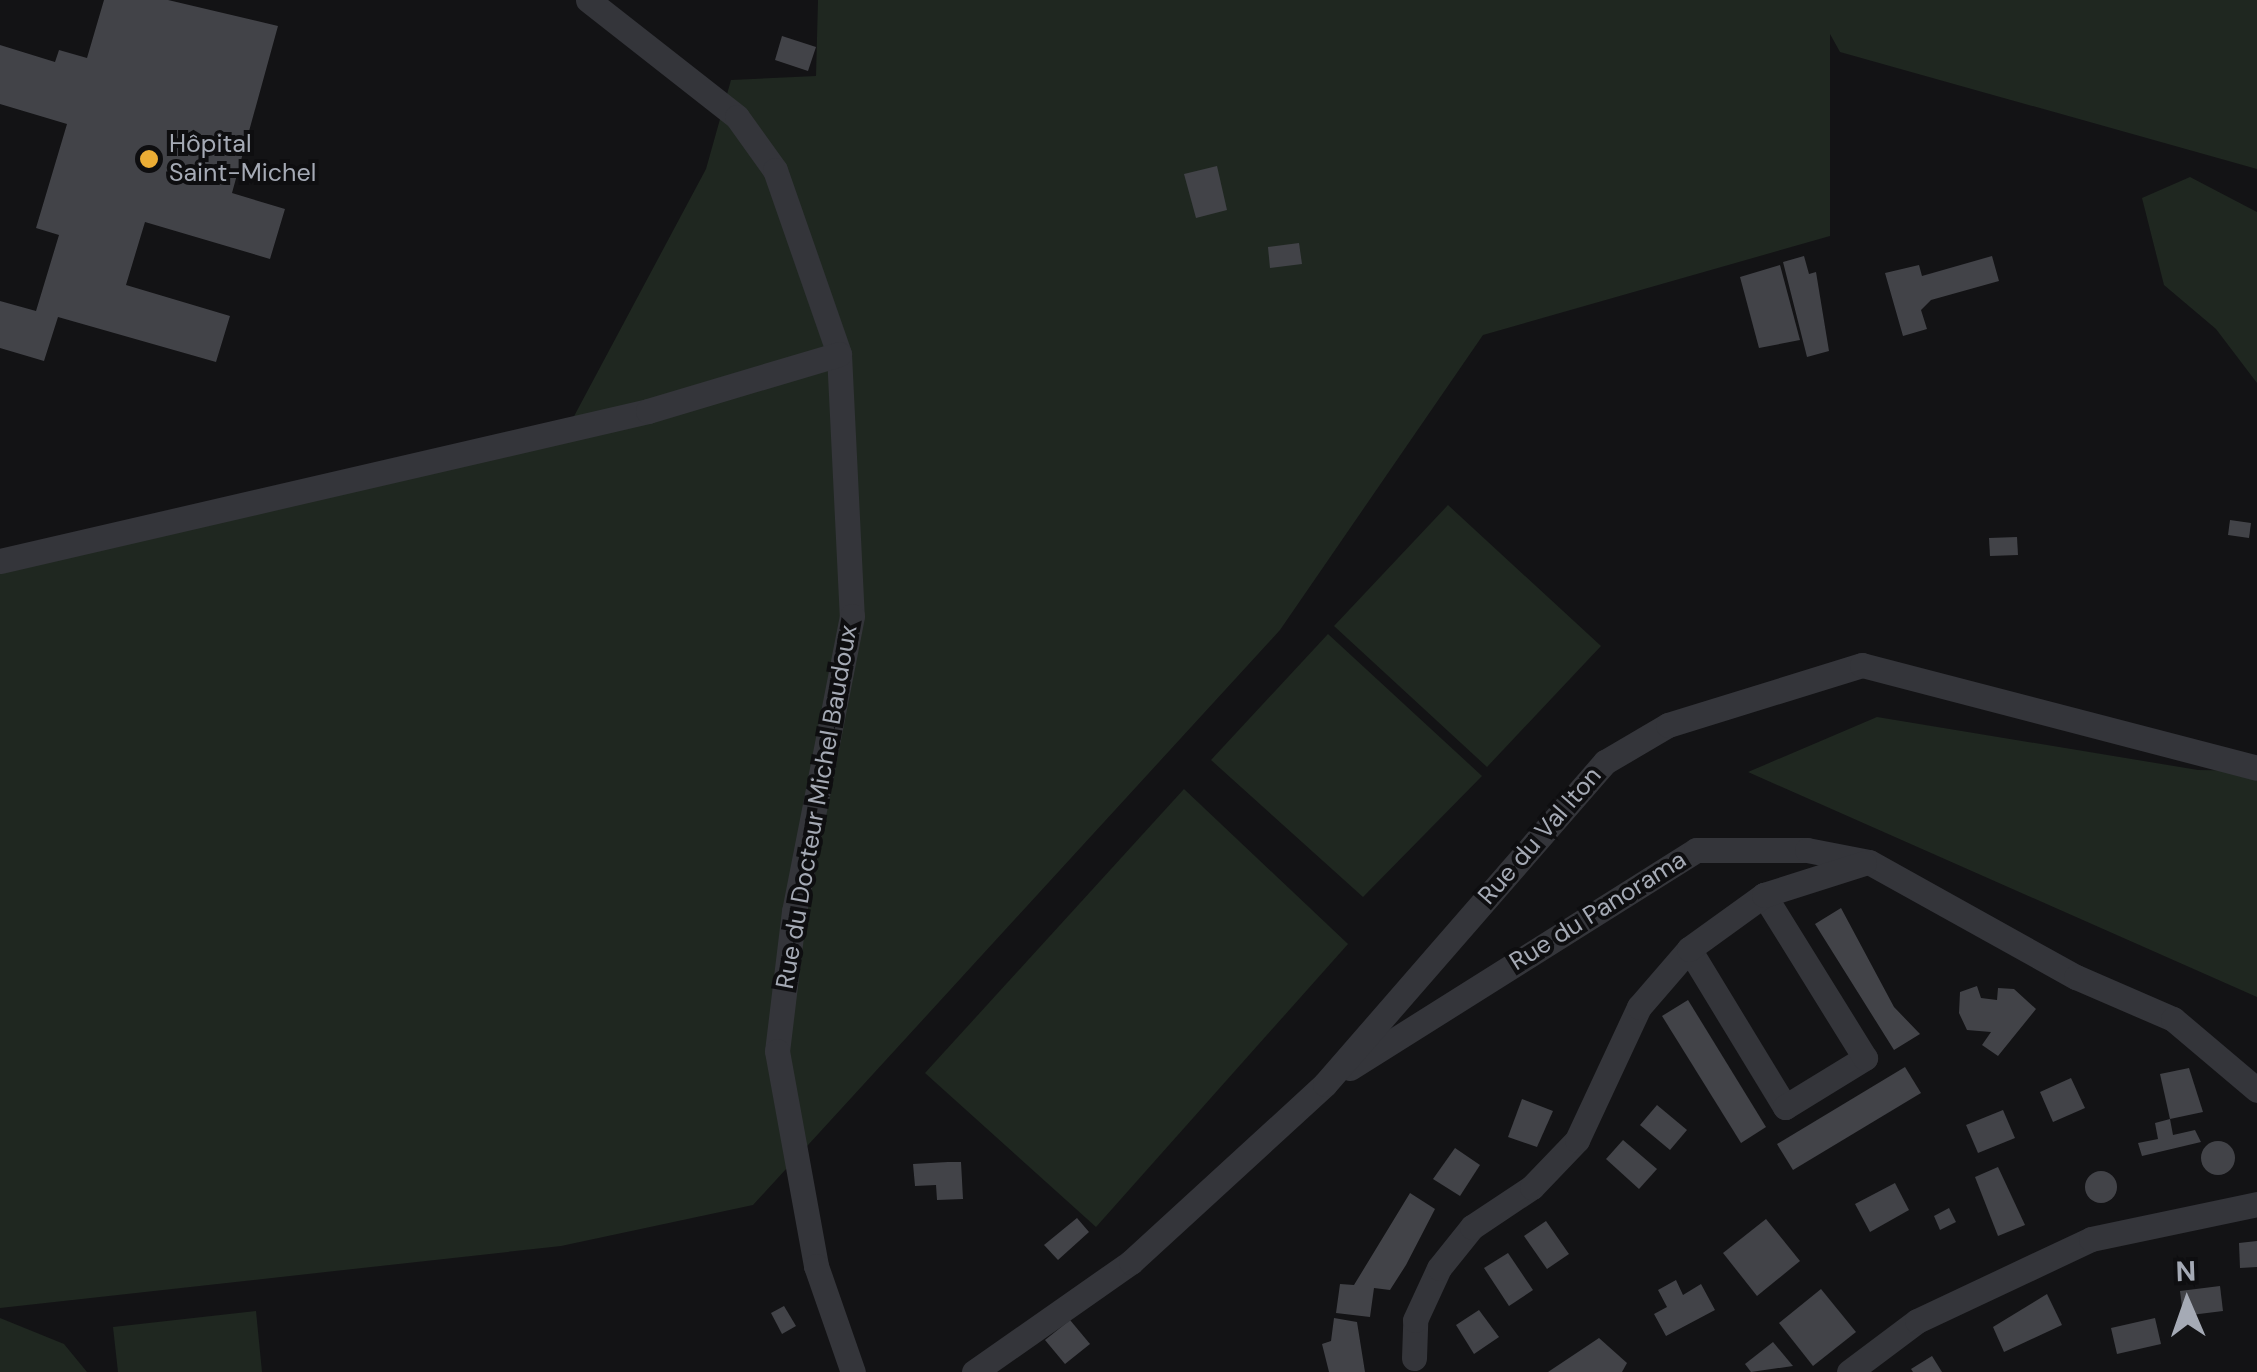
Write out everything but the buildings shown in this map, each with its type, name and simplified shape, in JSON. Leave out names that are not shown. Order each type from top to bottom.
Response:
[{"type":"street","name":"Rue du Docteur Michel Baudoux","points":[[588,0],[737,117],[766,156],[794,210],[839,354],[852,616],[794,911],[777,1051],[816,1266],[852,1372]]},
{"type":"street","points":[[0,562],[648,412],[839,354]]},
{"type":"street","name":"Rue du Val Iton","points":[[974,1372],[1130,1262],[1325,1084],[1605,762],[1684,717],[1862,665],[2257,768]]},
{"type":"street","name":"Rue du Panorama","points":[[1325,1084],[1696,850],[1807,850],[1869,862],[2076,978],[2173,1019],[2257,1090]]},
{"type":"street","points":[[1414,1358],[1415,1320],[1439,1268],[1472,1227],[1532,1186],[1577,1140],[1639,1006],[1689,949],[1764,895],[1869,862]]},
{"type":"street","points":[[1689,949],[1785,1106],[1864,1058],[1764,895]]},
{"type":"street","points":[[1849,1372],[1917,1321],[2091,1240],[2257,1204]]},
{"type":"shaded area","points":[[818,0],[2257,0],[2257,169],[1840,52],[1830,34],[1830,236],[1483,335],[1280,630],[753,1205],[561,1246],[0,1308],[0,574],[572,420],[706,169],[731,80],[816,76]]},
{"type":"shaded area","points":[[2190,177],[2257,212],[2257,383],[2216,329],[2164,285],[2142,198]]},
{"type":"shaded area","points":[[1448,505],[1601,646],[1487,767],[1334,626]]},
{"type":"shaded area","points":[[1328,634],[1482,776],[1363,897],[1211,760]]},
{"type":"shaded area","points":[[1877,717],[2198,770],[2257,771],[2257,997],[1748,772]]},
{"type":"shaded area","points":[[1184,789],[1348,944],[1096,1227],[925,1073]]},
{"type":"shaded area","points":[[256,1311],[262,1372],[118,1372],[113,1327]]},
{"type":"shaded area","points":[[0,1318],[64,1344],[87,1372],[0,1372]]},
{"type":"place","name":"Hôpital Saint-Michel","points":[[149,159]]}]
